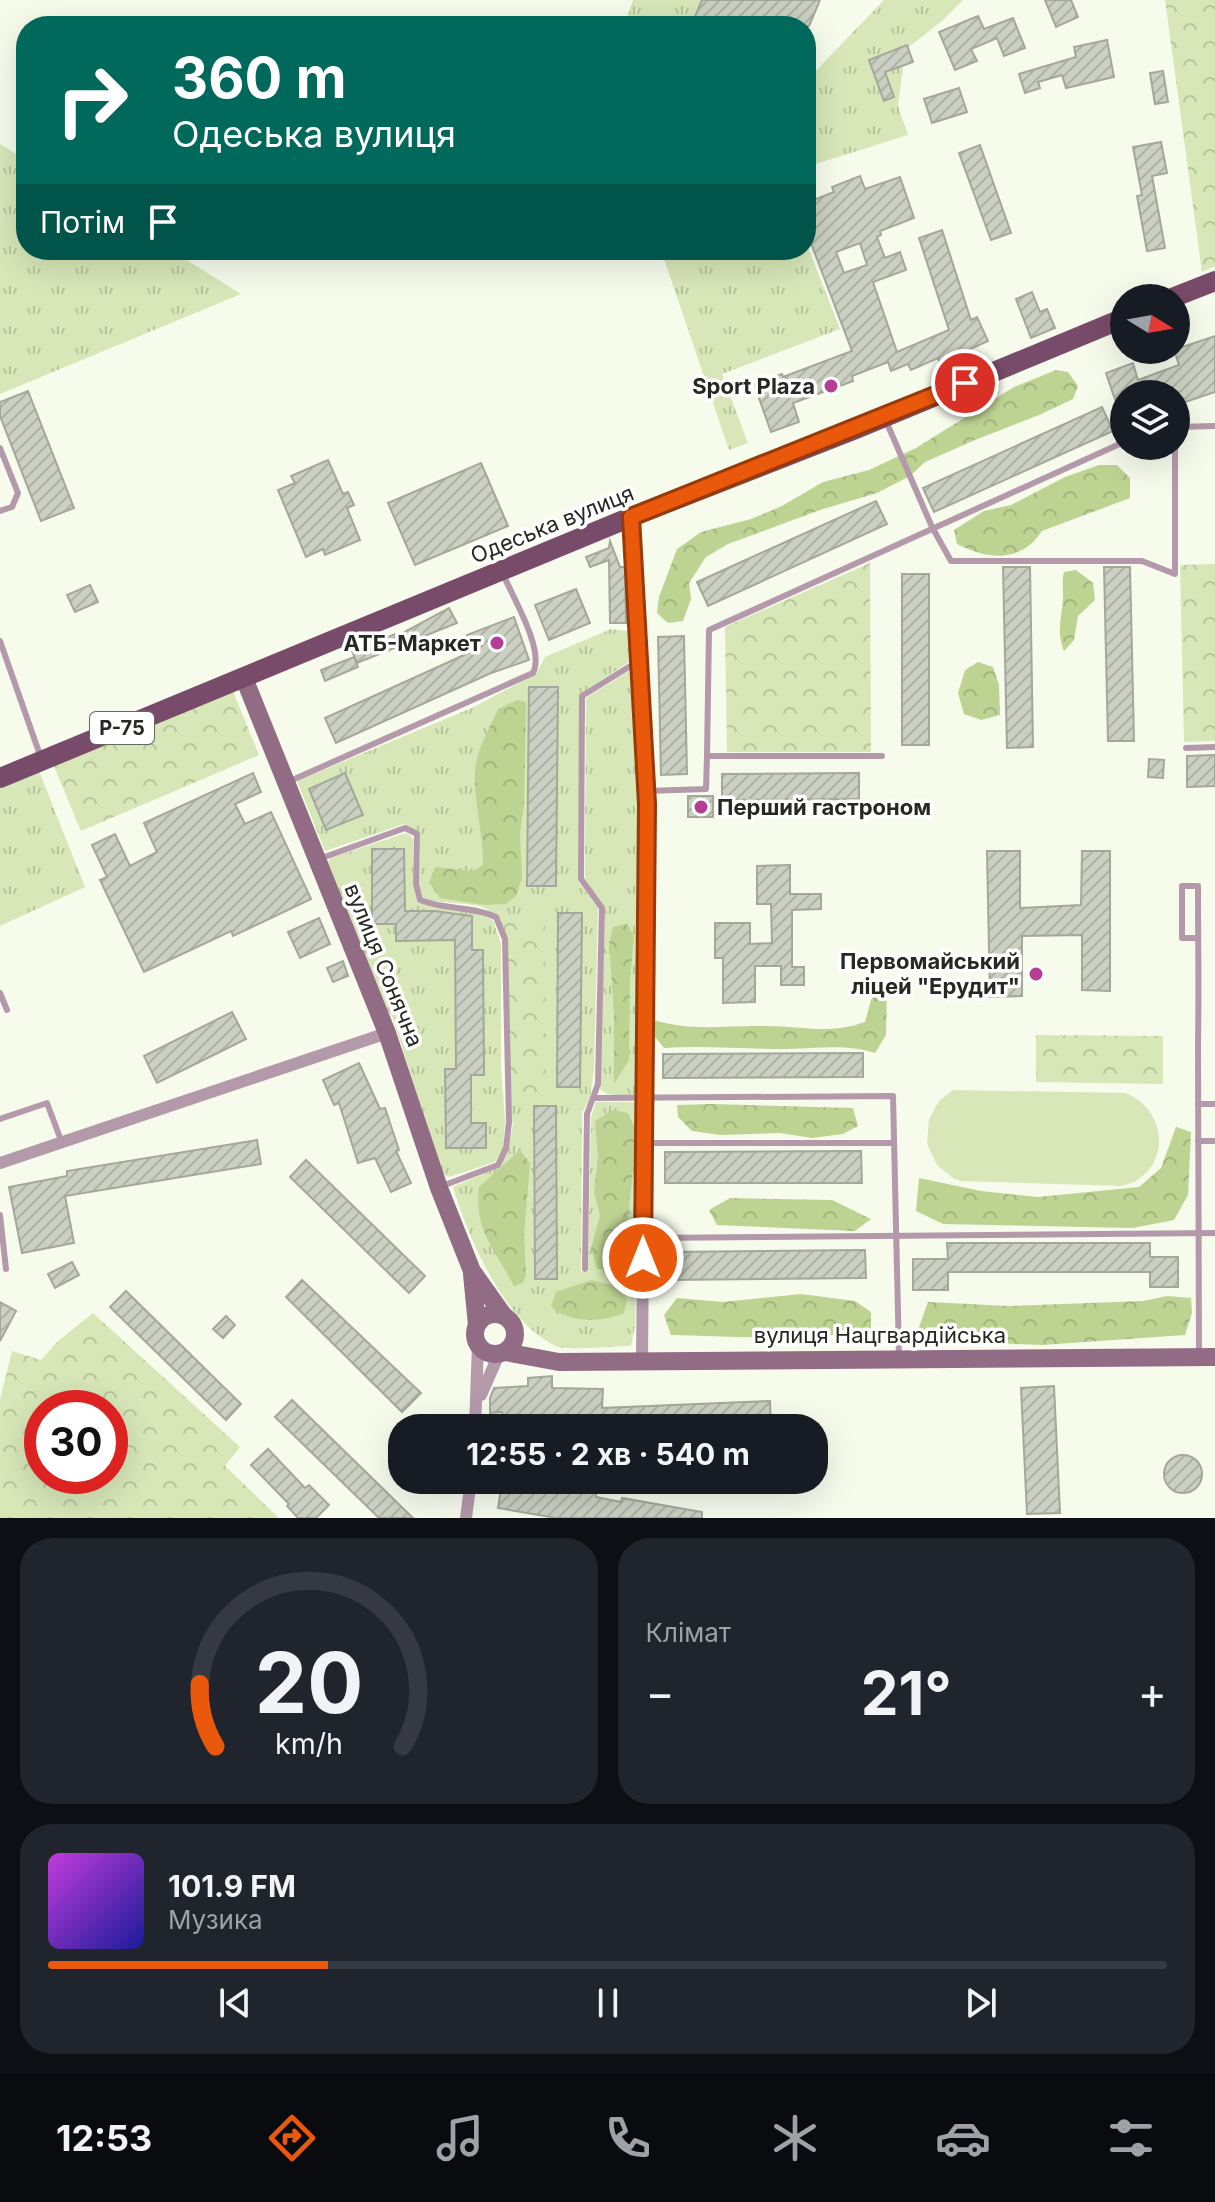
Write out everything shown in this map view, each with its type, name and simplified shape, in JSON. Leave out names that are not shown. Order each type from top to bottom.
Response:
[{"type":"main road","points":[[1190,291],[1215,281]]},
{"type":"main road","name":"Одеська вулиця","points":[[0,778],[631,517],[1110,324]]},
{"type":"street","points":[[631,517],[646,791],[642,1361]]},
{"type":"street","name":"вулиця Сонячна","points":[[244,678],[387,1033],[439,1188],[472,1271],[509,1320]]},
{"type":"street","points":[[0,1163],[387,1033]]},
{"type":"street","name":"вулиця Сонячна","points":[[472,1271],[478,1334],[476,1414]]},
{"type":"street","points":[[509,1320],[515,1337],[502,1353],[487,1352],[478,1334],[492,1314],[509,1320],[545,1360]]},
{"type":"street","name":"вулиця Сонячна","points":[[477,1406],[502,1353]]},
{"type":"street","name":"вулиця Нацгвардійська","points":[[502,1353],[545,1360],[642,1361],[1207,1357]]},
{"type":"street","points":[[466,1518],[469,1494]]},
{"type":"lane","points":[[884,417],[932,527],[951,561],[1142,561],[1175,574],[1175,460]]},
{"type":"lane","points":[[1190,427],[1215,426]]},
{"type":"lane","points":[[0,448],[18,493],[12,507],[0,511]]},
{"type":"lane","points":[[646,791],[706,789],[709,630],[1110,448]]},
{"type":"lane","points":[[0,475],[9,471]]},
{"type":"lane","points":[[286,783],[533,673],[538,664],[535,649],[501,571]]},
{"type":"lane","points":[[0,641],[42,761]]},
{"type":"lane","points":[[585,1269],[587,1114],[598,1084],[602,908],[581,879],[582,696],[640,660]]},
{"type":"lane","points":[[1186,748],[1215,747]]},
{"type":"lane","points":[[707,756],[882,756]]},
{"type":"lane","points":[[316,860],[405,828],[417,834],[416,884],[420,900],[436,906],[482,910],[496,917],[505,939],[509,1122],[506,1148],[498,1165],[439,1188]]},
{"type":"lane","points":[[1198,938],[1182,938],[1182,886],[1198,886],[1199,1233],[1207,1357]]},
{"type":"lane","points":[[0,993],[7,1010]]},
{"type":"lane","points":[[594,1098],[893,1096],[899,1359]]},
{"type":"lane","points":[[0,1119],[47,1103],[62,1143]]},
{"type":"lane","points":[[1198,1104],[1215,1104]]},
{"type":"lane","points":[[1198,1141],[1215,1141]]},
{"type":"lane","points":[[644,1143],[894,1143]]},
{"type":"lane","points":[[0,1215],[6,1269]]},
{"type":"lane","points":[[644,1238],[1215,1233]]},
{"type":"green space","points":[[633,0],[702,0],[695,16],[627,16]]},
{"type":"green space","points":[[884,0],[963,0],[905,50],[898,106],[908,135],[816,164],[816,71]]},
{"type":"green space","points":[[1165,0],[1215,0],[1215,266],[1202,272]]},
{"type":"green space","points":[[0,144],[16,154],[16,260],[187,260],[241,294],[0,394]]},
{"type":"green space","points":[[664,260],[813,260],[840,329],[722,374],[748,443],[729,450]]},
{"type":"green space","points":[[1056,370],[1068,372],[1078,386],[1073,399],[925,462],[910,476],[877,493],[728,544],[706,557],[689,583],[691,599],[683,621],[668,623],[657,613],[659,597],[677,549],[701,532],[751,519],[782,506],[823,482],[869,470],[916,448],[1014,387]]},
{"type":"green space","points":[[1099,465],[1117,465],[1130,478],[1130,498],[1042,531],[1024,549],[1003,556],[980,553],[957,544],[954,530],[984,511],[1011,505],[1065,477]]},
{"type":"green space","points":[[870,563],[871,752],[727,752],[725,627]]},
{"type":"green space","points":[[1215,564],[1215,741],[1184,742],[1180,565]]},
{"type":"green space","points":[[1076,570],[1093,583],[1095,600],[1078,616],[1074,640],[1064,651],[1060,628],[1063,577],[1064,572]]},
{"type":"green space","points":[[611,629],[634,632],[635,658],[580,694],[578,881],[598,908],[594,1070],[590,1097],[582,1113],[581,1272],[588,1272],[591,1117],[596,1102],[634,1102],[639,1107],[635,1326],[631,1346],[570,1348],[556,1346],[538,1335],[520,1319],[505,1299],[479,1254],[453,1187],[492,1170],[508,1150],[513,1125],[508,1098],[505,939],[499,923],[492,912],[483,907],[423,898],[419,884],[420,834],[404,824],[325,851],[297,781],[474,707],[536,674],[545,657]]},
{"type":"green space","points":[[978,662],[993,667],[999,685],[1000,715],[981,720],[964,714],[958,693],[965,670]]},
{"type":"green space","points":[[631,670],[637,672],[643,793],[638,1089],[634,1095],[621,1095],[600,1089],[605,908],[585,879],[586,698]]},
{"type":"green space","points":[[232,689],[259,755],[81,831],[53,764]]},
{"type":"green space","points":[[517,700],[526,702],[524,804],[520,832],[522,878],[516,896],[506,904],[484,905],[440,898],[429,882],[435,867],[473,871],[483,865],[475,786],[476,763],[498,709]]},
{"type":"green space","points":[[39,771],[85,887],[0,926],[0,787]]},
{"type":"green space","points":[[406,833],[413,838],[413,885],[417,902],[493,920],[501,944],[503,1149],[495,1162],[449,1177],[443,1174],[392,1016],[328,862],[331,858]]},
{"type":"green space","points":[[545,915],[546,1098],[508,1098],[505,939],[496,917]]},
{"type":"green space","points":[[627,924],[634,936],[629,1060],[614,1084],[614,1014],[609,943],[613,927]]},
{"type":"green space","points":[[880,986],[887,986],[886,1035],[875,1053],[841,1047],[664,1048],[655,1037],[654,1020],[696,1027],[827,1029],[852,1026],[865,1022],[871,1000]]},
{"type":"green space","points":[[1036,1035],[1163,1036],[1163,1084],[1036,1082]]},
{"type":"green space","points":[[953,1090],[1125,1093],[1137,1099],[1154,1119],[1159,1144],[1156,1157],[1150,1169],[1139,1179],[1122,1186],[960,1181],[937,1165],[927,1144],[929,1119],[939,1101]]},
{"type":"green space","points":[[677,1105],[853,1108],[858,1126],[843,1134],[812,1138],[780,1133],[721,1135],[692,1131],[678,1117]]},
{"type":"green space","points":[[613,1110],[628,1113],[637,1133],[624,1257],[612,1270],[597,1269],[591,1248],[600,1215],[594,1192],[598,1157],[595,1121]]},
{"type":"green space","points":[[1176,1127],[1191,1132],[1188,1195],[1174,1220],[1133,1228],[943,1224],[916,1211],[919,1178],[981,1191],[1038,1197],[1139,1187],[1161,1168]]},
{"type":"green space","points":[[520,1150],[530,1163],[524,1234],[526,1275],[523,1283],[514,1286],[483,1228],[478,1202],[479,1187]]},
{"type":"green space","points":[[730,1198],[832,1200],[871,1219],[855,1231],[717,1225],[709,1210]]},
{"type":"green space","points":[[591,1280],[615,1286],[627,1299],[624,1313],[586,1320],[567,1316],[551,1306],[556,1292]]},
{"type":"green space","points":[[801,1294],[855,1301],[871,1312],[871,1329],[798,1337],[671,1335],[664,1315],[677,1298],[723,1302]]},
{"type":"green space","points":[[1167,1296],[1191,1298],[1192,1313],[1185,1335],[1042,1345],[948,1341],[918,1330],[928,1302],[1009,1306],[1143,1301]]},
{"type":"green space","points":[[93,1313],[240,1447],[225,1466],[279,1518],[0,1518],[0,1400],[12,1351],[41,1360],[57,1342]]},
{"type":"building","points":[[702,0],[820,0],[813,16],[695,16]]},
{"type":"building","points":[[1045,0],[1071,0],[1078,17],[1056,27]]},
{"type":"building","points":[[978,16],[984,29],[1013,18],[1025,48],[1004,56],[997,38],[971,49],[977,61],[955,70],[939,32]]},
{"type":"building","points":[[1107,40],[1114,77],[1066,88],[1062,75],[1038,82],[1040,88],[1025,93],[1019,74],[1076,57],[1074,47]]},
{"type":"building","points":[[907,45],[913,62],[885,72],[894,97],[884,101],[869,60]]},
{"type":"building","points":[[1163,71],[1168,102],[1155,104],[1150,73]]},
{"type":"building","points":[[959,88],[967,112],[932,123],[924,99]]},
{"type":"building","points":[[1161,142],[1167,173],[1152,176],[1165,248],[1147,251],[1137,196],[1142,195],[1133,147]]},
{"type":"building","points":[[980,145],[1011,233],[991,240],[959,153]]},
{"type":"building","points":[[860,176],[865,189],[900,177],[914,218],[880,231],[881,235],[877,237],[885,258],[900,252],[906,270],[873,282],[897,352],[949,330],[919,238],[942,230],[971,320],[977,317],[988,341],[940,363],[938,358],[911,370],[908,364],[891,371],[888,362],[852,376],[853,381],[793,403],[799,422],[771,432],[754,384],[782,374],[783,377],[852,351],[816,256],[816,199],[834,192],[832,187]],"holes":[[[860,243],[867,265],[844,273],[836,252]]]},
{"type":"building","points":[[1032,292],[1040,312],[1047,309],[1055,328],[1031,338],[1016,299]]},
{"type":"building","points":[[1215,336],[1215,392],[1190,400],[1190,380],[1138,380],[1179,364],[1190,364],[1190,345]]},
{"type":"building","points":[[1133,364],[1138,380],[1110,380],[1110,385],[1106,373]]},
{"type":"building","points":[[28,391],[74,508],[41,521],[0,416],[0,402]]},
{"type":"building","points":[[1102,407],[1110,424],[1110,432],[934,512],[923,488]]},
{"type":"building","points":[[328,460],[343,494],[348,492],[354,505],[347,508],[360,540],[325,555],[323,549],[306,557],[278,490],[295,483],[291,476]]},
{"type":"building","points":[[481,463],[508,526],[415,565],[388,503]]},
{"type":"building","points":[[876,501],[887,524],[708,606],[697,582]]},
{"type":"building","points":[[610,541],[620,567],[625,567],[626,623],[610,623],[609,560],[590,567],[586,557],[609,548]]},
{"type":"building","points":[[1003,567],[1030,567],[1033,747],[1007,748]]},
{"type":"building","points":[[1104,567],[1130,567],[1134,741],[1108,741]]},
{"type":"building","points":[[902,574],[929,574],[929,745],[902,745]]},
{"type":"building","points":[[90,585],[98,602],[75,612],[67,595]]},
{"type":"building","points":[[576,589],[590,623],[549,640],[535,605]]},
{"type":"building","points":[[449,608],[457,623],[357,663],[352,651],[399,635]]},
{"type":"building","points":[[514,617],[529,660],[491,673],[336,743],[325,718],[473,651],[467,635]]},
{"type":"building","points":[[684,636],[687,774],[661,775],[658,637]]},
{"type":"building","points":[[354,657],[358,667],[325,681],[321,670]]},
{"type":"building","points":[[529,687],[558,687],[556,886],[527,886]]},
{"type":"building","points":[[1215,755],[1215,786],[1187,787],[1187,756]]},
{"type":"building","points":[[1149,759],[1164,760],[1163,778],[1148,777]]},
{"type":"building","points":[[253,773],[261,792],[235,804],[245,824],[271,812],[311,899],[233,936],[231,931],[144,972],[100,880],[107,877],[92,845],[115,834],[130,866],[157,852],[144,823]]},
{"type":"building","points":[[345,773],[363,815],[326,830],[309,789]]},
{"type":"building","points":[[859,773],[859,799],[722,800],[722,774]]},
{"type":"building","name":"Перший гастроном","points":[[688,796],[713,796],[713,817],[688,817]]},
{"type":"building","points":[[372,849],[404,849],[405,911],[472,916],[472,950],[483,950],[484,1075],[471,1075],[471,1123],[486,1123],[486,1148],[446,1148],[445,1069],[456,1069],[455,940],[396,941],[396,924],[372,924]]},
{"type":"building","points":[[987,851],[1020,851],[1020,908],[1081,905],[1082,851],[1110,851],[1110,991],[1082,990],[1082,935],[1022,936],[1022,996],[990,997]]},
{"type":"building","points":[[790,865],[790,894],[821,894],[821,909],[792,910],[792,967],[804,967],[804,985],[781,985],[781,966],[755,966],[755,1002],[723,1003],[723,958],[715,958],[715,923],[750,923],[750,944],[772,943],[771,904],[757,904],[757,866]]},
{"type":"building","points":[[558,913],[582,913],[580,1087],[557,1087]]},
{"type":"building","points":[[319,918],[330,944],[300,958],[288,932]]},
{"type":"building","points":[[343,961],[348,976],[333,982],[327,968]]},
{"type":"building","points":[[232,1012],[246,1039],[157,1083],[144,1056]]},
{"type":"building","points":[[863,1053],[863,1077],[663,1078],[663,1054]]},
{"type":"building","points":[[359,1063],[380,1109],[385,1108],[399,1150],[396,1151],[411,1183],[391,1192],[375,1158],[358,1163],[339,1103],[334,1105],[323,1080]]},
{"type":"building","points":[[534,1106],[556,1106],[557,1279],[535,1279]]},
{"type":"building","points":[[257,1140],[261,1164],[65,1196],[74,1243],[22,1253],[9,1187],[67,1176],[67,1171]]},
{"type":"building","points":[[861,1151],[862,1183],[665,1183],[665,1152]]},
{"type":"building","points":[[306,1160],[425,1276],[409,1293],[290,1177]]},
{"type":"building","points":[[947,1243],[1150,1243],[1150,1257],[1178,1257],[1178,1287],[1150,1287],[1150,1272],[948,1272],[948,1290],[913,1290],[913,1259],[948,1259]]},
{"type":"building","points":[[865,1250],[866,1278],[668,1280],[668,1252]]},
{"type":"building","points":[[72,1262],[79,1275],[55,1288],[48,1274]]},
{"type":"building","points":[[302,1280],[421,1393],[402,1412],[286,1297]]},
{"type":"building","points":[[126,1291],[241,1404],[226,1420],[110,1307]]},
{"type":"building","points":[[0,1302],[16,1311],[0,1341]]},
{"type":"building","points":[[226,1316],[235,1325],[223,1338],[213,1329]]},
{"type":"building","points":[[552,1376],[552,1388],[603,1389],[602,1408],[770,1401],[770,1414],[490,1413],[494,1388],[528,1386],[528,1378]]},
{"type":"building","points":[[1054,1386],[1060,1513],[1027,1514],[1021,1388]]},
{"type":"building","points":[[292,1400],[413,1518],[379,1518],[275,1417]]},
{"type":"building","points":[[268,1449],[305,1488],[309,1485],[329,1505],[316,1518],[298,1518],[287,1506],[289,1504],[251,1465]]},
{"type":"building","points":[[1183,1455],[1197,1460],[1202,1474],[1197,1488],[1183,1493],[1169,1488],[1164,1474],[1169,1460]]},
{"type":"building","points":[[500,1494],[596,1494],[596,1497],[621,1502],[622,1498],[702,1512],[702,1518],[556,1518],[498,1508]]},
{"type":"place","name":"Sport Plaza","points":[[831,386]]},
{"type":"place","name":"АТБ-Маркет","points":[[497,643]]},
{"type":"place","name":"Перший гастроном","points":[[701,807]]},
{"type":"place","name":"Первомайський ліцей \"Ерудит\"","points":[[1036,974]]},
{"type":"route","points":[[643,1258],[647,804],[631,517],[965,383]]}]
